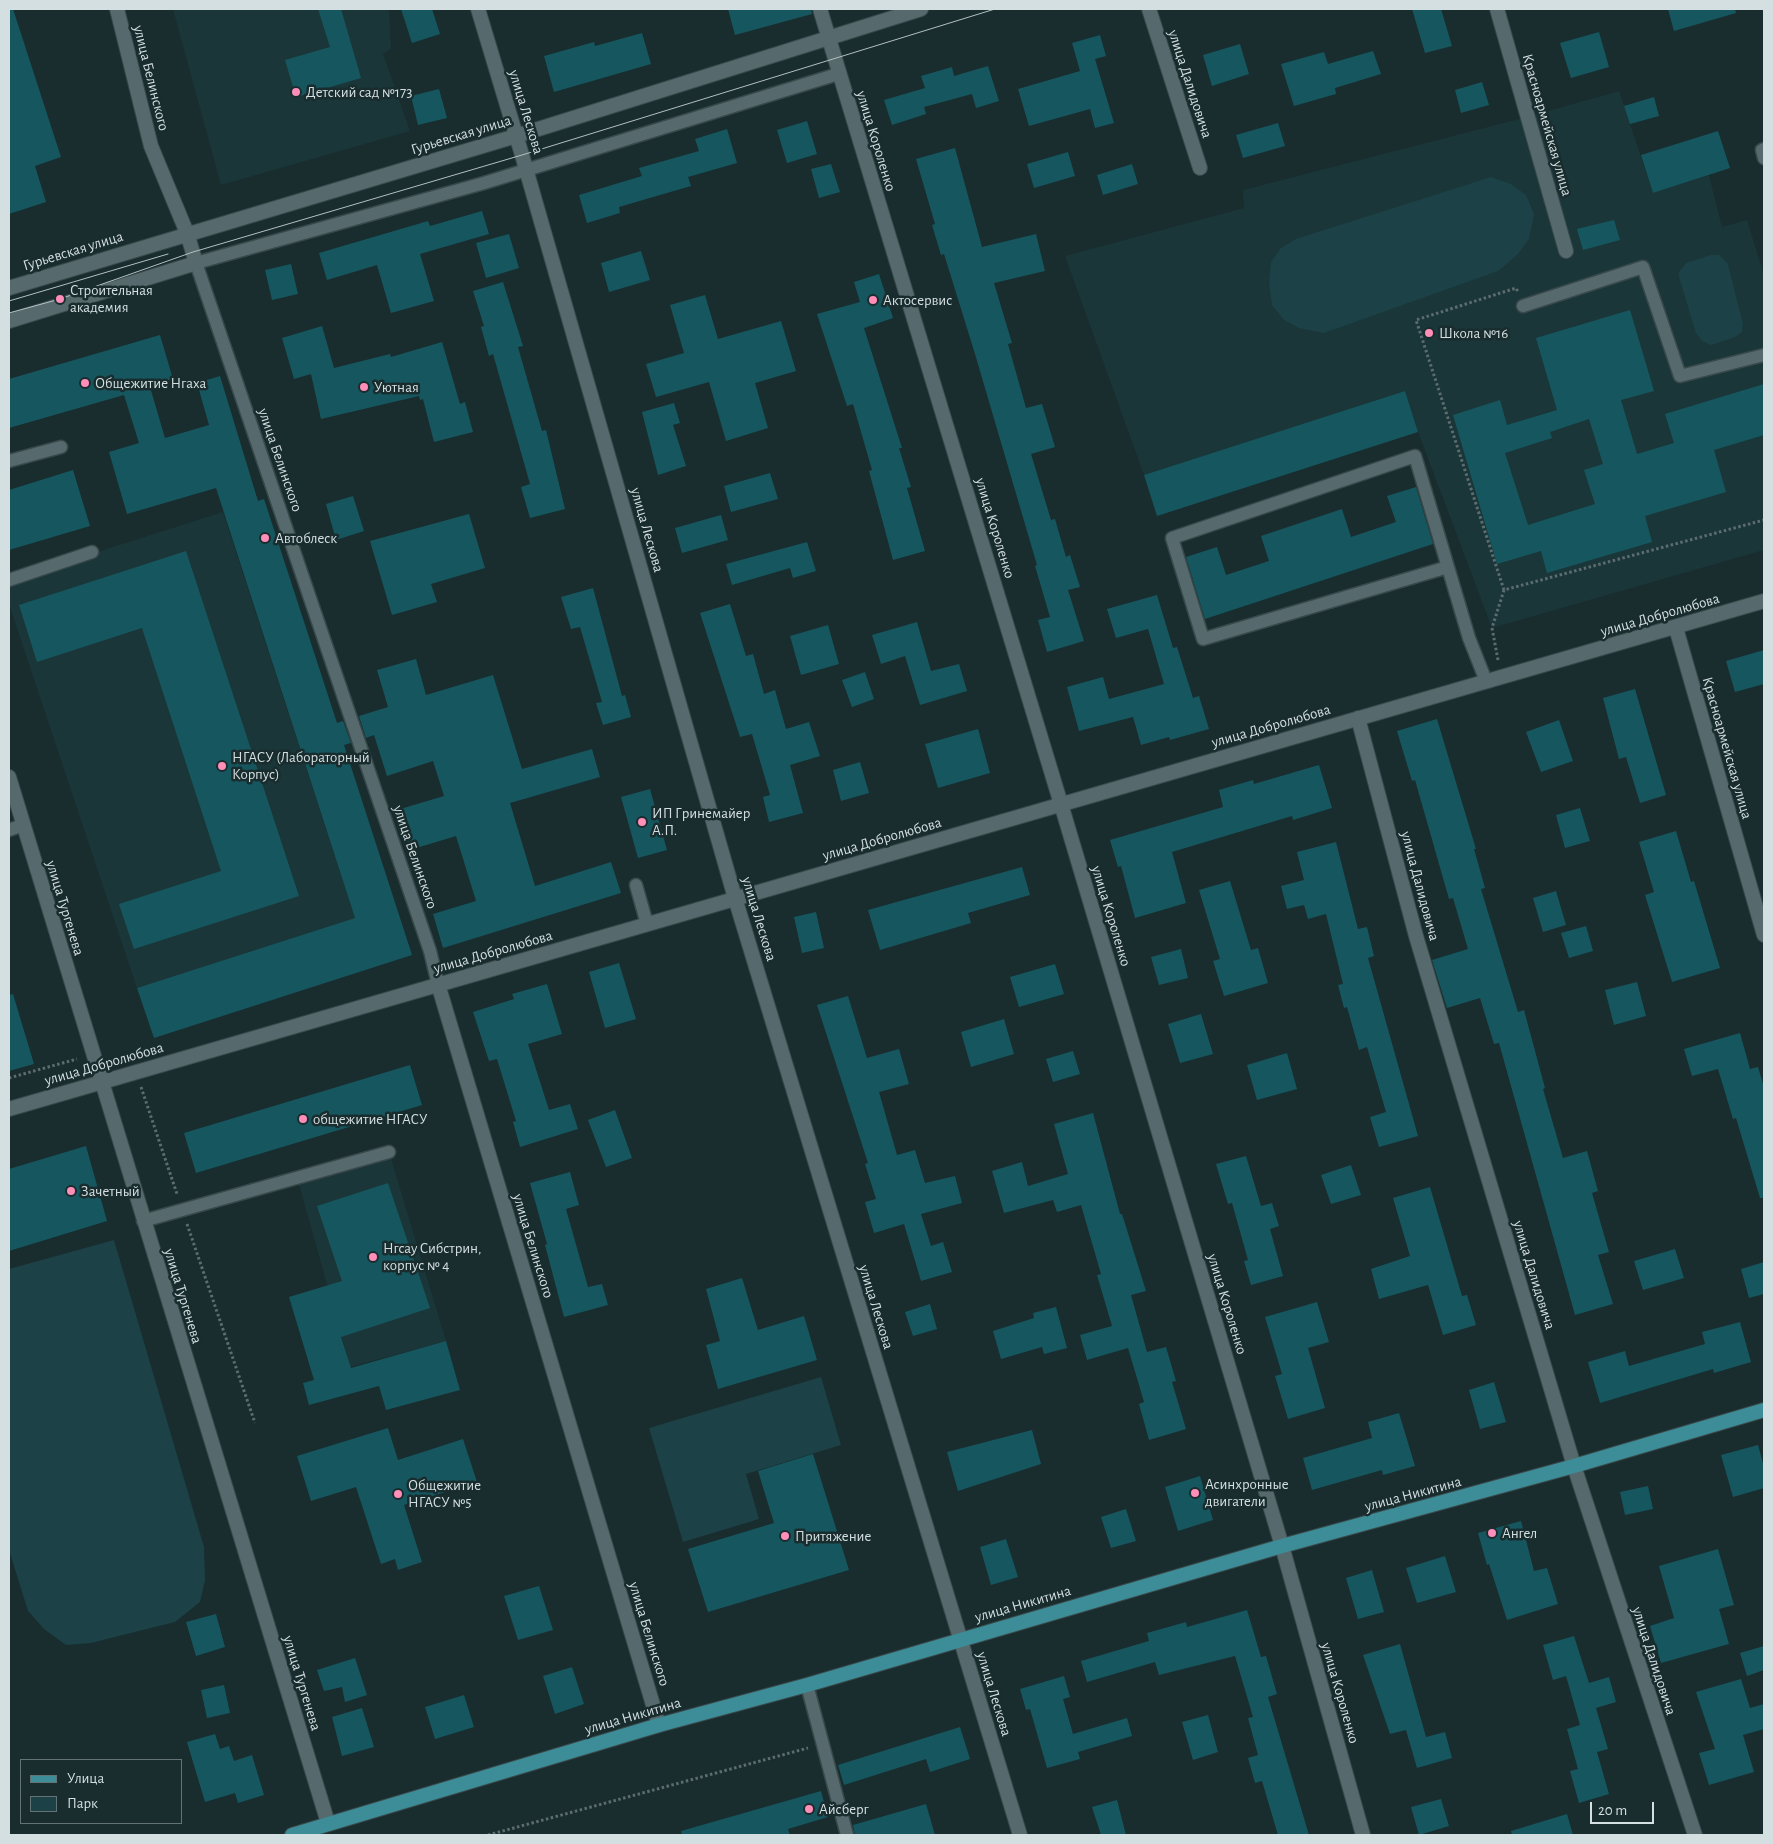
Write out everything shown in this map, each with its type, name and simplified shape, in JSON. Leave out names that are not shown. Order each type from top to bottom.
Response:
[{"type":"main road","name":"улица Никитина","points":[[292,1835],[659,1725],[807,1685],[960,1638],[1282,1546],[1574,1466],[1764,1410]]},
{"type":"street","name":"улица Белинского","points":[[117,9],[151,146],[187,233],[196,263]]},
{"type":"street","name":"улица Лескова","points":[[478,9],[735,898],[1020,1835]]},
{"type":"street","name":"улица Короленко","points":[[820,9],[838,74],[1061,804],[1282,1546],[1363,1835]]},
{"type":"street","name":"Гурьевская улица","points":[[9,288],[187,233],[516,136],[921,9]]},
{"type":"street","name":"улица Далидовича","points":[[1149,9],[1200,168]]},
{"type":"street","name":"Красноармейская улица","points":[[1497,9],[1566,250]]},
{"type":"street","points":[[9,321],[196,263]]},
{"type":"street","name":"улица Добролюбова","points":[[9,1109],[1764,602]]},
{"type":"street","name":"Красноармейская улица","points":[[1676,628],[1764,935]]},
{"type":"street","name":"улица Далидовича","points":[[1358,718],[1416,936],[1574,1466],[1695,1835]]},
{"type":"street","name":"улица Тургенева","points":[[9,777],[100,1082],[328,1823]]},
{"type":"street","name":"улица Белинского","points":[[438,984],[659,1725]]},
{"type":"lane","points":[[196,263],[526,171],[838,74]]},
{"type":"lane","points":[[1764,149],[1762,150],[1764,158]]},
{"type":"lane","name":"улица Белинского","points":[[196,263],[426,941],[438,984]]},
{"type":"lane","points":[[1523,306],[1643,267],[1680,376],[1764,355]]},
{"type":"lane","points":[[9,461],[61,447]]},
{"type":"lane","points":[[1448,567],[1203,639],[1172,538],[1415,456],[1470,638],[1486,681]]},
{"type":"lane","points":[[9,580],[92,552]]},
{"type":"lane","points":[[9,830],[23,825]]},
{"type":"lane","points":[[636,885],[647,924]]},
{"type":"lane","points":[[143,1221],[389,1152]]},
{"type":"lane","points":[[807,1685],[847,1835]]},
{"type":"path","points":[[1502,677],[1492,628],[1504,590],[1416,320],[1516,288],[1523,306]]},
{"type":"path","points":[[1504,590],[1764,520]]},
{"type":"path","points":[[9,1078],[92,1055]]},
{"type":"path","points":[[136,1072],[255,1423]]},
{"type":"path","points":[[488,1835],[823,1744]]},
{"type":"shaded area","name":"Детский сад №173","points":[[173,9],[389,9],[391,49],[383,54],[410,131],[221,185]]},
{"type":"shaded area","name":"Школа №16","points":[[1619,91],[1653,193],[1709,175],[1722,227],[1747,220],[1764,275],[1764,550],[1492,628],[1418,432],[1405,391],[1144,475],[1065,256],[1244,208],[1243,190],[1527,117]]},
{"type":"shaded area","points":[[223,512],[355,918],[137,988],[9,604],[9,580]]},
{"type":"shaded area","points":[[389,1152],[446,1341],[350,1367],[297,1177]]},
{"type":"green space","points":[[1491,177],[1511,184],[1526,195],[1534,214],[1529,239],[1518,254],[1498,271],[1324,333],[1299,328],[1284,320],[1272,305],[1269,283],[1271,262],[1281,248],[1296,239]]},
{"type":"green space","points":[[1711,255],[1719,255],[1728,264],[1743,324],[1742,332],[1735,337],[1711,345],[1702,341],[1696,333],[1679,272],[1686,263]]},
{"type":"green space","points":[[114,1240],[204,1547],[205,1580],[200,1602],[175,1622],[91,1643],[66,1645],[44,1629],[28,1611],[9,1550],[9,1269]]},
{"type":"green space","points":[[821,1377],[841,1445],[746,1474],[759,1519],[683,1542],[649,1428]]},
{"type":"building","points":[[9,9],[13,9],[61,157],[35,166],[46,202],[9,214]]},
{"type":"building","points":[[318,9],[341,9],[361,78],[296,97],[285,60],[330,47]]},
{"type":"building","points":[[401,9],[432,9],[440,34],[412,43]]},
{"type":"building","points":[[728,9],[811,9],[812,14],[735,35]]},
{"type":"building","points":[[1412,9],[1441,9],[1452,46],[1425,53]]},
{"type":"building","points":[[1668,9],[1735,9],[1736,13],[1674,31]]},
{"type":"building","points":[[1599,32],[1609,67],[1571,78],[1560,43]]},
{"type":"building","points":[[642,33],[651,64],[554,92],[544,56],[594,42],[595,46]]},
{"type":"building","points":[[1100,35],[1106,56],[1095,59],[1114,123],[1095,128],[1090,109],[1029,126],[1018,89],[1080,71],[1072,43]]},
{"type":"building","points":[[1240,44],[1249,74],[1212,86],[1203,55]]},
{"type":"building","points":[[1373,51],[1381,74],[1335,88],[1336,94],[1294,106],[1281,64],[1324,52],[1328,64]]},
{"type":"building","points":[[988,66],[999,101],[976,108],[972,94],[924,107],[926,114],[892,125],[884,100],[925,88],[921,76],[952,67],[954,76]]},
{"type":"building","points":[[1482,82],[1489,105],[1461,113],[1455,90]]},
{"type":"building","points":[[439,89],[447,118],[418,125],[411,96]]},
{"type":"building","points":[[1654,97],[1659,116],[1630,124],[1624,106]]},
{"type":"building","points":[[807,121],[817,154],[787,163],[777,130]]},
{"type":"building","points":[[1278,123],[1285,146],[1243,158],[1236,135]]},
{"type":"building","points":[[727,129],[737,163],[688,177],[691,186],[619,207],[620,213],[587,223],[579,195],[642,176],[639,168],[699,151],[695,139]]},
{"type":"building","points":[[1718,131],[1730,168],[1653,193],[1641,155]]},
{"type":"building","points":[[955,148],[982,247],[1036,234],[1045,271],[994,283],[1012,343],[1008,344],[1026,408],[1042,404],[1055,447],[1031,454],[1051,520],[1055,519],[1066,557],[1070,555],[1080,587],[1068,590],[1084,641],[1047,652],[1038,620],[1050,617],[1035,566],[1037,565],[975,354],[944,254],[941,255],[932,225],[935,224],[916,159]]},
{"type":"building","points":[[1068,152],[1075,176],[1034,188],[1027,164]]},
{"type":"building","points":[[831,164],[840,192],[819,198],[811,169]]},
{"type":"building","points":[[1132,164],[1138,184],[1103,195],[1097,175]]},
{"type":"building","points":[[482,211],[489,234],[420,254],[434,301],[391,313],[377,265],[327,280],[319,253],[428,221],[430,226]]},
{"type":"building","points":[[1614,220],[1620,240],[1583,250],[1577,229]]},
{"type":"building","points":[[509,234],[519,268],[486,278],[476,243]]},
{"type":"building","points":[[641,251],[650,280],[609,292],[601,263]]},
{"type":"building","points":[[291,264],[298,294],[272,300],[265,270]]},
{"type":"building","points":[[879,274],[893,318],[864,328],[902,448],[899,448],[911,487],[907,488],[925,551],[893,560],[869,471],[872,470],[853,404],[847,406],[817,314],[860,302],[854,282]]},
{"type":"building","points":[[503,282],[523,346],[518,347],[542,431],[546,430],[565,509],[530,518],[521,487],[530,484],[493,354],[489,356],[481,327],[484,326],[473,291]]},
{"type":"building","points":[[705,295],[718,339],[781,321],[796,371],[755,383],[768,428],[726,441],[709,382],[656,397],[646,364],[684,353],[670,305]]},
{"type":"building","points":[[1630,310],[1654,391],[1621,400],[1637,454],[1674,443],[1665,414],[1764,384],[1764,435],[1714,450],[1726,492],[1645,516],[1652,542],[1547,573],[1541,551],[1497,564],[1453,415],[1500,400],[1507,425],[1557,410],[1536,338]],"holes":[[[1589,419],[1603,464],[1584,470],[1595,504],[1528,525],[1505,453],[1552,438],[1550,432]]]},
{"type":"building","points":[[322,326],[334,368],[390,354],[391,357],[442,342],[460,404],[465,402],[473,432],[434,442],[423,399],[420,400],[419,396],[321,419],[311,374],[294,379],[282,338]]},
{"type":"building","points":[[160,335],[173,379],[150,387],[165,438],[209,425],[197,383],[220,376],[258,501],[264,499],[337,723],[343,721],[351,743],[344,745],[412,955],[154,1038],[137,988],[355,918],[216,488],[127,514],[109,452],[139,443],[124,395],[9,428],[9,379]]},
{"type":"building","points":[[1405,391],[1418,432],[1157,516],[1144,475]]},
{"type":"building","points":[[674,403],[680,423],[673,425],[686,466],[658,475],[642,412]]},
{"type":"building","points":[[73,470],[90,526],[9,550],[9,490]]},
{"type":"building","points":[[770,473],[778,499],[731,512],[724,486]]},
{"type":"building","points":[[1416,487],[1433,544],[1205,619],[1186,557],[1217,547],[1226,575],[1269,561],[1261,536],[1342,509],[1351,537],[1396,522],[1387,496]]},
{"type":"building","points":[[353,496],[364,531],[336,540],[326,504]]},
{"type":"building","points":[[469,514],[485,568],[431,584],[437,602],[392,615],[370,541]]},
{"type":"building","points":[[721,515],[728,540],[682,553],[675,528]]},
{"type":"building","points":[[807,542],[816,571],[793,578],[790,568],[732,585],[726,564]]},
{"type":"building","name":"НГАСУ (Лабораторный Корпус)","points":[[186,551],[299,896],[134,949],[119,904],[221,871],[142,628],[37,662],[19,605]]},
{"type":"building","points":[[593,588],[622,696],[625,695],[631,717],[603,725],[596,703],[602,702],[580,627],[571,629],[561,597]]},
{"type":"building","points":[[1157,595],[1173,648],[1177,647],[1193,698],[1199,696],[1209,729],[1170,740],[1169,737],[1141,745],[1133,717],[1079,731],[1067,687],[1103,677],[1109,699],[1164,684],[1148,629],[1116,638],[1107,609]]},
{"type":"building","points":[[730,604],[746,656],[753,654],[764,694],[775,690],[786,729],[809,722],[820,756],[790,765],[803,813],[769,822],[763,797],[770,795],[752,734],[740,737],[700,613]]},
{"type":"building","points":[[917,622],[931,671],[959,664],[967,691],[920,705],[905,656],[881,664],[872,635]]},
{"type":"building","points":[[828,625],[839,664],[801,675],[790,636]]},
{"type":"building","points":[[1764,650],[1764,684],[1735,692],[1726,661]]},
{"type":"building","points":[[416,659],[426,695],[493,675],[522,769],[592,749],[600,777],[510,803],[535,886],[611,862],[621,893],[443,948],[433,914],[476,901],[456,836],[410,850],[397,810],[444,796],[433,761],[387,776],[374,735],[366,738],[359,716],[388,707],[377,670]]},
{"type":"building","points":[[865,672],[874,699],[852,707],[842,680]]},
{"type":"building","points":[[1635,689],[1666,795],[1640,803],[1626,757],[1619,759],[1603,698]]},
{"type":"building","points":[[1437,719],[1476,849],[1474,849],[1485,888],[1481,889],[1518,1012],[1524,1010],[1545,1088],[1543,1089],[1563,1158],[1587,1151],[1598,1191],[1592,1193],[1609,1252],[1598,1255],[1613,1304],[1575,1315],[1499,1043],[1494,1044],[1480,998],[1447,1008],[1432,960],[1468,949],[1453,898],[1449,899],[1415,780],[1412,781],[1397,731]]},
{"type":"building","points":[[1559,720],[1573,761],[1541,772],[1526,732]]},
{"type":"building","points":[[978,729],[990,773],[938,788],[925,744]]},
{"type":"building","points":[[860,762],[869,793],[841,801],[833,770]]},
{"type":"building","points":[[1319,765],[1332,808],[1293,820],[1292,816],[1172,852],[1186,903],[1135,918],[1121,866],[1118,867],[1110,840],[1223,807],[1219,790],[1253,780],[1254,784]]},
{"type":"building","points":[[650,789],[667,850],[638,858],[621,797]]},
{"type":"building","points":[[1580,808],[1590,841],[1565,848],[1556,815]]},
{"type":"building","points":[[1676,831],[1691,882],[1694,881],[1720,968],[1672,982],[1645,895],[1654,892],[1639,842]]},
{"type":"building","points":[[1336,842],[1358,929],[1367,927],[1374,956],[1368,958],[1418,1136],[1379,1147],[1370,1117],[1386,1112],[1367,1047],[1359,1050],[1347,1007],[1344,1008],[1338,985],[1343,984],[1326,914],[1308,919],[1304,905],[1287,909],[1281,886],[1304,880],[1297,852]]},
{"type":"building","points":[[1022,867],[1030,895],[968,913],[971,923],[880,950],[868,910]]},
{"type":"building","points":[[1230,881],[1251,950],[1258,948],[1268,983],[1224,996],[1213,961],[1220,959],[1199,890]]},
{"type":"building","points":[[1556,891],[1566,925],[1543,932],[1533,898]]},
{"type":"building","points":[[816,912],[824,948],[802,953],[794,917]]},
{"type":"building","points":[[1586,926],[1593,951],[1569,958],[1561,933]]},
{"type":"building","points":[[1181,949],[1188,978],[1159,985],[1151,957]]},
{"type":"building","points":[[619,963],[636,1019],[605,1028],[589,972]]},
{"type":"building","points":[[1055,964],[1064,994],[1019,1007],[1010,977]]},
{"type":"building","points":[[1637,982],[1646,1016],[1614,1025],[1605,990]]},
{"type":"building","points":[[547,984],[562,1034],[528,1044],[549,1110],[570,1104],[578,1129],[520,1147],[513,1122],[516,1121],[497,1059],[489,1061],[473,1012],[514,999],[512,994]]},
{"type":"building","points":[[13,994],[34,1064],[9,1071],[9,995]]},
{"type":"building","points":[[848,996],[867,1058],[899,1049],[909,1084],[879,1092],[897,1155],[915,1150],[925,1183],[955,1176],[962,1203],[921,1214],[931,1246],[943,1242],[952,1272],[921,1281],[904,1224],[874,1233],[865,1202],[876,1199],[865,1164],[868,1163],[817,1005]]},
{"type":"building","points":[[1201,1014],[1213,1054],[1180,1063],[1168,1024]]},
{"type":"building","points":[[1004,1019],[1014,1054],[971,1067],[961,1032]]},
{"type":"building","points":[[1740,1033],[1750,1069],[1758,1067],[1764,1087],[1764,1198],[1760,1198],[1736,1118],[1733,1119],[1718,1069],[1692,1076],[1684,1049]]},
{"type":"building","points":[[1073,1051],[1080,1074],[1053,1082],[1046,1059]]},
{"type":"building","points":[[1287,1053],[1297,1089],[1257,1100],[1247,1065]]},
{"type":"building","name":"общежитие НГАСУ","points":[[410,1065],[422,1105],[196,1173],[184,1133]]},
{"type":"building","points":[[615,1110],[632,1158],[606,1167],[588,1120]]},
{"type":"building","points":[[1093,1113],[1120,1214],[1122,1214],[1146,1291],[1131,1295],[1147,1352],[1166,1347],[1176,1381],[1172,1382],[1186,1429],[1149,1440],[1139,1404],[1144,1402],[1128,1348],[1087,1360],[1080,1335],[1112,1326],[1097,1275],[1101,1274],[1081,1205],[1057,1212],[1053,1200],[1004,1213],[992,1171],[1022,1162],[1028,1186],[1068,1174],[1054,1124]]},
{"type":"building","points":[[86,1146],[107,1221],[9,1251],[9,1169]]},
{"type":"building","points":[[1246,1156],[1261,1206],[1272,1203],[1279,1226],[1270,1229],[1283,1276],[1251,1285],[1244,1261],[1248,1260],[1232,1203],[1228,1204],[1216,1164]]},
{"type":"building","points":[[1351,1165],[1361,1195],[1331,1204],[1321,1175]]},
{"type":"building","points":[[570,1172],[579,1205],[566,1209],[588,1287],[602,1284],[608,1305],[564,1317],[530,1183]]},
{"type":"building","points":[[388,1183],[430,1308],[341,1337],[351,1368],[446,1341],[460,1390],[386,1410],[379,1386],[309,1405],[303,1383],[314,1380],[289,1297],[342,1281],[317,1206]]},
{"type":"building","points":[[1430,1187],[1462,1296],[1467,1295],[1476,1325],[1443,1335],[1428,1285],[1379,1299],[1371,1269],[1410,1256],[1393,1198]]},
{"type":"building","points":[[1675,1249],[1684,1278],[1643,1290],[1634,1261]]},
{"type":"building","points":[[1764,1262],[1764,1294],[1749,1298],[1741,1269]]},
{"type":"building","points":[[742,1278],[758,1330],[804,1316],[817,1360],[718,1389],[706,1345],[720,1341],[706,1289]]},
{"type":"building","points":[[1317,1302],[1329,1342],[1308,1348],[1325,1408],[1288,1419],[1275,1376],[1282,1374],[1265,1317]]},
{"type":"building","points":[[930,1304],[937,1329],[913,1336],[905,1312]]},
{"type":"building","points":[[1056,1307],[1067,1348],[1044,1354],[1042,1347],[1001,1359],[993,1331],[1034,1318],[1033,1313]]},
{"type":"building","points":[[1740,1322],[1751,1362],[1714,1373],[1713,1369],[1600,1403],[1588,1362],[1625,1351],[1629,1366],[1705,1344],[1702,1332]]},
{"type":"building","points":[[1494,1382],[1506,1422],[1480,1429],[1469,1390]]},
{"type":"building","points":[[1399,1413],[1415,1466],[1383,1475],[1382,1470],[1312,1490],[1303,1458],[1372,1438],[1368,1422]]},
{"type":"building","name":"Общежитие НГАСУ №5","points":[[388,1428],[398,1460],[463,1439],[477,1482],[404,1505],[422,1562],[398,1570],[395,1559],[381,1564],[356,1487],[311,1501],[297,1456]]},
{"type":"building","points":[[1032,1430],[1041,1464],[958,1491],[947,1452]]},
{"type":"building","points":[[1758,1445],[1764,1467],[1764,1488],[1733,1497],[1721,1455]]},
{"type":"building","name":"Притяжение","points":[[813,1454],[849,1570],[708,1612],[688,1549],[774,1523],[758,1471]]},
{"type":"building","points":[[1200,1476],[1213,1520],[1178,1531],[1165,1487]]},
{"type":"building","points":[[1648,1486],[1653,1509],[1625,1515],[1620,1492]]},
{"type":"building","points":[[1126,1509],[1136,1541],[1111,1548],[1101,1517]]},
{"type":"building","points":[[1521,1521],[1534,1571],[1547,1568],[1558,1604],[1507,1620],[1489,1564],[1487,1565],[1478,1533]]},
{"type":"building","points":[[1006,1539],[1018,1577],[991,1585],[980,1547]]},
{"type":"building","points":[[1718,1549],[1734,1605],[1719,1609],[1729,1644],[1661,1663],[1650,1626],[1674,1618],[1659,1566]]},
{"type":"building","points":[[1445,1556],[1456,1592],[1417,1603],[1406,1568]]},
{"type":"building","points":[[1372,1570],[1384,1612],[1358,1619],[1346,1578]]},
{"type":"building","points":[[539,1586],[553,1630],[518,1640],[504,1596]]},
{"type":"building","points":[[1247,1610],[1261,1657],[1266,1656],[1277,1694],[1268,1697],[1309,1835],[1278,1835],[1262,1781],[1255,1783],[1248,1758],[1258,1755],[1248,1718],[1253,1717],[1235,1656],[1159,1675],[1155,1662],[1087,1682],[1081,1661],[1149,1641],[1147,1633],[1186,1622],[1187,1627]]},
{"type":"building","points":[[216,1614],[225,1647],[196,1656],[186,1622]]},
{"type":"building","points":[[1574,1636],[1589,1683],[1609,1677],[1616,1702],[1596,1708],[1608,1749],[1597,1752],[1609,1794],[1579,1803],[1570,1771],[1578,1769],[1567,1729],[1580,1725],[1566,1676],[1553,1680],[1543,1645]]},
{"type":"building","points":[[1400,1644],[1426,1737],[1445,1732],[1452,1758],[1417,1768],[1406,1730],[1390,1734],[1363,1655]]},
{"type":"building","points":[[1764,1646],[1764,1670],[1747,1676],[1740,1653]]},
{"type":"building","points":[[355,1658],[367,1695],[345,1702],[342,1687],[324,1691],[317,1670]]},
{"type":"building","points":[[572,1667],[584,1704],[555,1714],[543,1676]]},
{"type":"building","points":[[1064,1676],[1070,1697],[1063,1699],[1073,1734],[1127,1718],[1132,1736],[1078,1752],[1080,1759],[1047,1768],[1030,1709],[1026,1710],[1020,1689]]},
{"type":"building","points":[[1741,1679],[1750,1708],[1764,1704],[1764,1729],[1743,1735],[1754,1772],[1709,1785],[1699,1753],[1715,1749],[1696,1692]]},
{"type":"building","points":[[224,1685],[230,1713],[207,1718],[201,1690]]},
{"type":"building","points":[[464,1695],[474,1727],[435,1739],[425,1707]]},
{"type":"building","points":[[362,1708],[374,1747],[342,1756],[332,1717]]},
{"type":"building","points":[[1208,1715],[1218,1752],[1193,1760],[1182,1722]]},
{"type":"building","points":[[960,1727],[970,1759],[930,1772],[926,1759],[844,1785],[838,1765]]},
{"type":"building","points":[[215,1734],[220,1749],[229,1746],[234,1761],[252,1755],[264,1795],[238,1803],[235,1793],[205,1802],[187,1742]]},
{"type":"building","points":[[821,1791],[828,1817],[788,1829],[790,1835],[682,1835],[681,1831]]},
{"type":"building","points":[[1441,1799],[1449,1826],[1419,1835],[1411,1807]]},
{"type":"building","points":[[1117,1800],[1126,1835],[1101,1835],[1092,1807]]},
{"type":"building","points":[[926,1804],[935,1835],[855,1835],[853,1825]]},
{"type":"building","points":[[1567,1814],[1573,1835],[1512,1835],[1511,1831]]},
{"type":"tram line","points":[[9,313],[60,299],[193,252],[522,155],[995,9]]},
{"type":"tram line","points":[[9,301],[168,254]]},
{"type":"place","name":"Детский сад №173","points":[[296,92]]},
{"type":"place","name":"Строительная академия","points":[[60,299]]},
{"type":"place","name":"Актосервис","points":[[873,300]]},
{"type":"place","name":"Школа №16","points":[[1429,333]]},
{"type":"place","name":"Общежитие Нгаха","points":[[85,383]]},
{"type":"place","name":"Уютная","points":[[364,387]]},
{"type":"place","name":"Автоблеск","points":[[265,538]]},
{"type":"place","name":"НГАСУ (Лабораторный Корпус)","points":[[222,766]]},
{"type":"place","name":"ИП Гринемайер А.П.","points":[[642,822]]},
{"type":"place","name":"общежитие НГАСУ","points":[[303,1119]]},
{"type":"place","name":"Зачетный","points":[[71,1191]]},
{"type":"place","name":"Нгсау Сибстрин, корпус № 4","points":[[373,1257]]},
{"type":"place","name":"Асинхронные двигатели","points":[[1195,1493]]},
{"type":"place","name":"Общежитие НГАСУ №5","points":[[398,1494]]},
{"type":"place","name":"Ангел","points":[[1492,1533]]},
{"type":"place","name":"Притяжение","points":[[785,1536]]},
{"type":"place","name":"Айсберг","points":[[809,1809]]}]
